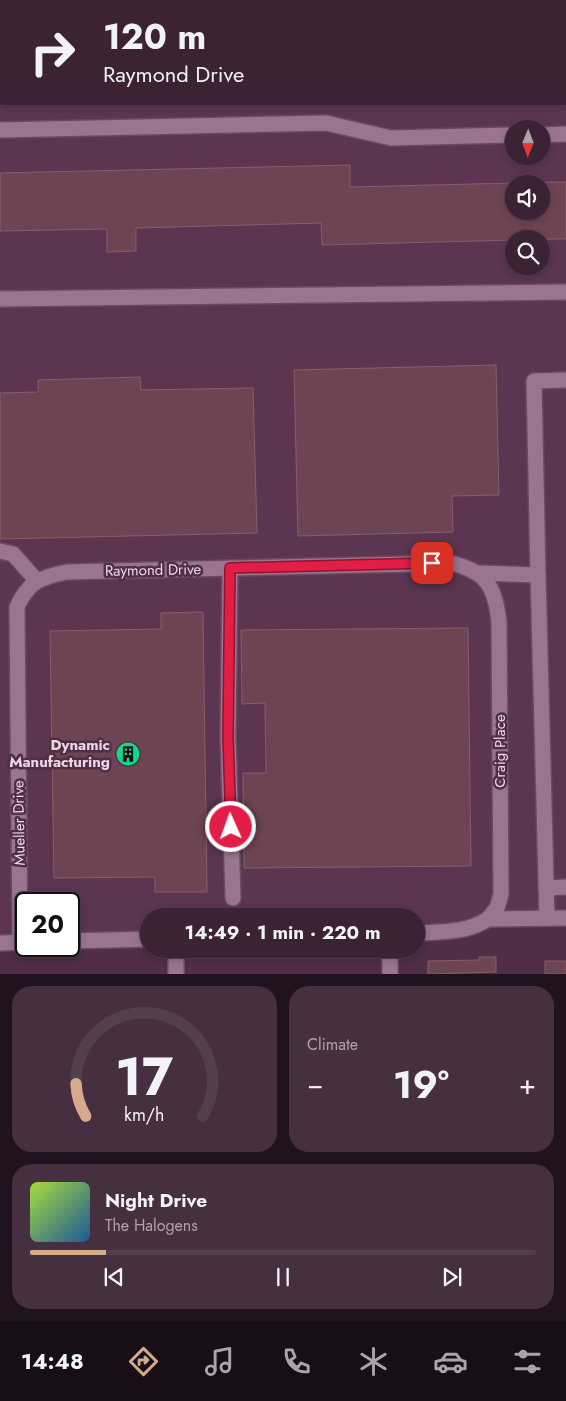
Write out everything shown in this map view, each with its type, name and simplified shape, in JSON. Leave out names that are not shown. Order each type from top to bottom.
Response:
[{"type":"street","points":[[0,130],[326,123],[391,138],[505,135]]},
{"type":"street","points":[[550,135],[566,134]]},
{"type":"street","points":[[0,299],[566,292]]},
{"type":"street","points":[[547,918],[534,381],[566,380]]},
{"type":"street","points":[[0,551],[13,554],[33,584]]},
{"type":"street","name":"Raymond Drive","points":[[33,584],[52,574],[67,572],[451,563],[464,566],[482,577]]},
{"type":"street","points":[[230,568],[228,737],[233,898]]},
{"type":"street","points":[[482,577],[538,575]]},
{"type":"street","name":"Craig Place","points":[[482,577],[494,594],[498,622],[501,894],[497,908],[488,919]]},
{"type":"street","name":"Mueller Drive","points":[[22,892],[16,607],[33,584]]},
{"type":"street","points":[[546,888],[566,887]]},
{"type":"street","points":[[425,933],[464,930],[479,925],[488,919],[566,918]]},
{"type":"street","points":[[80,941],[140,939]]},
{"type":"street","points":[[0,943],[15,942]]},
{"type":"street","points":[[390,958],[390,974]]},
{"type":"shaded area","points":[[0,105],[566,105],[566,921],[425,925],[425,908],[140,908],[140,931],[80,933],[80,892],[15,892],[15,934],[0,935]]},
{"type":"building","points":[[350,165],[350,187],[505,183],[505,220],[550,220],[550,182],[566,182],[566,239],[550,239],[550,230],[505,230],[505,240],[322,245],[321,223],[136,228],[136,251],[107,252],[107,229],[0,231],[0,173]]},
{"type":"building","points":[[496,365],[499,495],[452,496],[453,532],[298,536],[294,370]]},
{"type":"building","points":[[140,377],[141,390],[253,388],[257,533],[0,539],[0,393],[38,392],[38,380]]},
{"type":"building","name":"Dynamic Manufacturing","points":[[203,612],[207,892],[155,892],[155,877],[54,878],[50,631],[161,629],[161,613]]},
{"type":"building","points":[[468,628],[471,866],[244,868],[243,773],[266,773],[265,703],[242,704],[241,630]]},
{"type":"building","points":[[479,957],[496,957],[496,972],[428,974],[428,961],[479,960]]},
{"type":"building","points":[[545,961],[566,961],[566,974],[545,974]]},
{"type":"place","name":"Dynamic Manufacturing","points":[[128,754]]},
{"type":"route","points":[[231,827],[228,737],[230,568],[432,563]]}]
